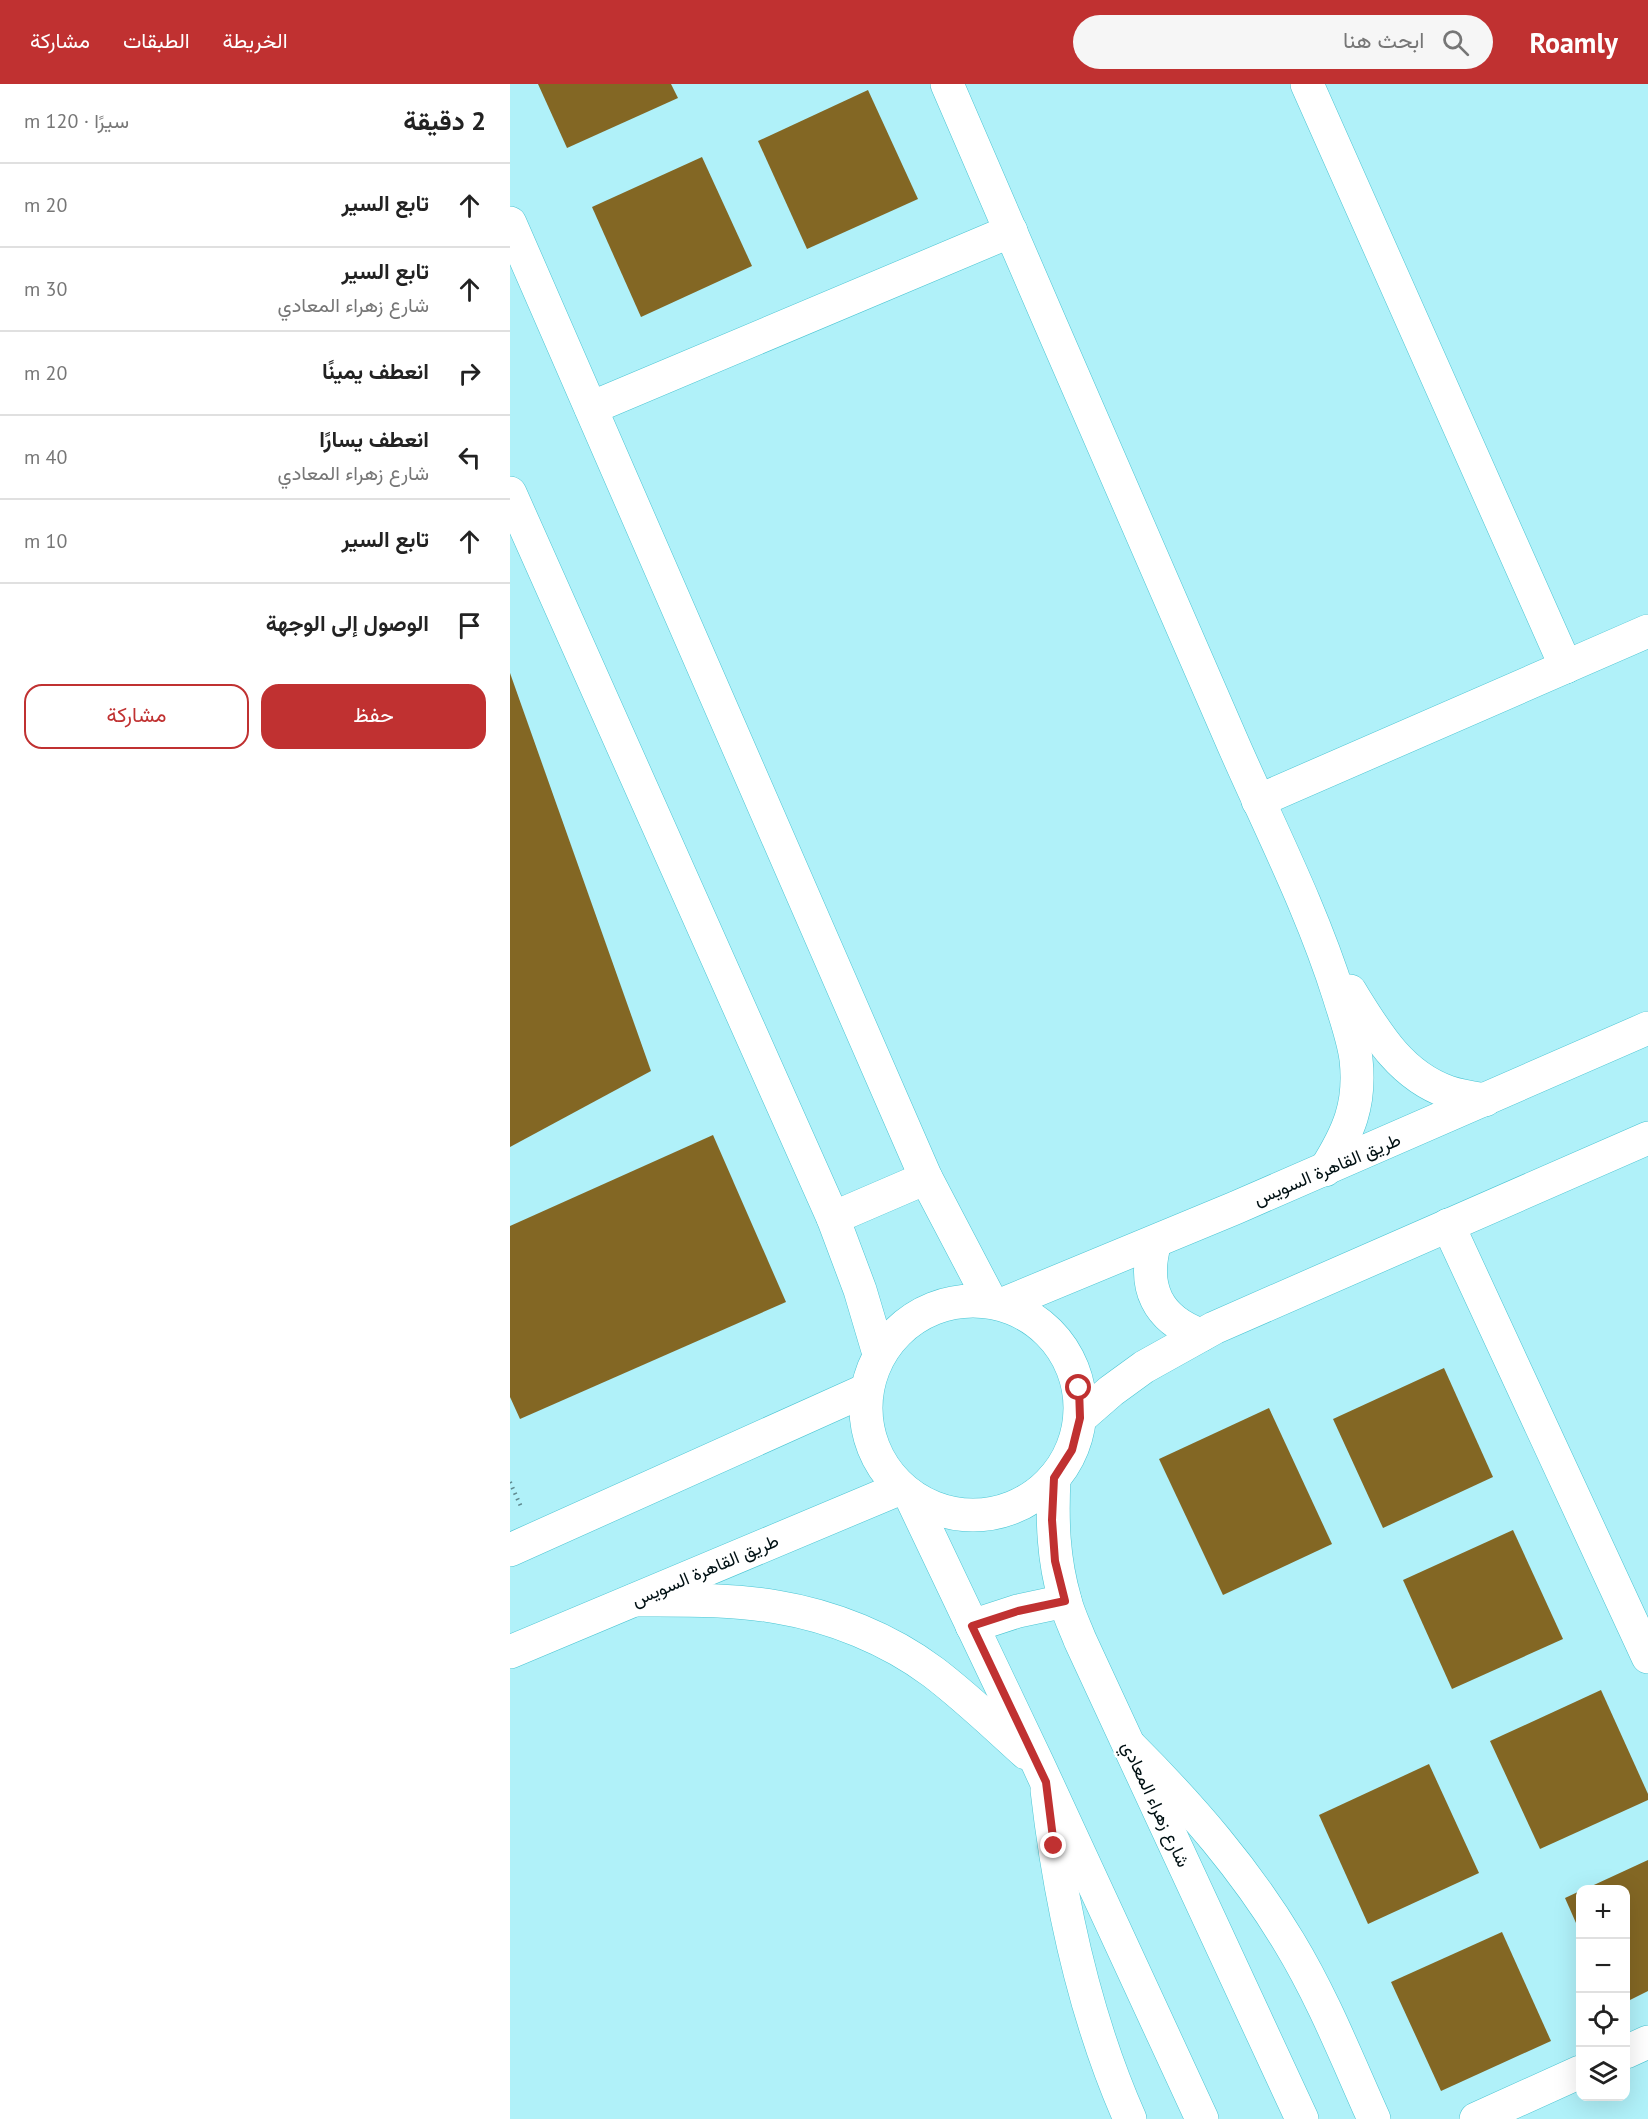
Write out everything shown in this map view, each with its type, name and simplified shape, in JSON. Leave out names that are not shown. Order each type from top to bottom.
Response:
[{"type":"street","points":[[947,84],[1325,951],[1350,1032],[1356,1058],[1357,1085],[1353,1112],[1345,1138],[1325,1170]]},
{"type":"street","points":[[1307,84],[1566,667]]},
{"type":"street","points":[[510,223],[926,1178],[997,1303]]},
{"type":"street","points":[[591,408],[1011,231]]},
{"type":"street","points":[[510,493],[833,1218],[861,1290],[879,1354]]},
{"type":"street","points":[[1258,801],[1648,632]]},
{"type":"street","points":[[1325,951],[1381,1041],[1395,1058],[1429,1084],[1449,1093],[1485,1100]]},
{"type":"street","name":"طريق القاهرة السويس","points":[[997,1303],[1155,1242],[1648,1028]]},
{"type":"street","points":[[1080,1418],[1143,1367],[1201,1335],[1648,1138]]},
{"type":"street","points":[[833,1218],[926,1178]]},
{"type":"street","points":[[1448,1225],[1648,1657]]},
{"type":"street","points":[[1155,1242],[1150,1257],[1149,1271],[1156,1299],[1174,1322],[1201,1335]]},
{"type":"street","points":[[905,1492],[938,1510],[969,1515],[1001,1512],[1030,1499],[1054,1478],[1072,1450],[1080,1418],[1079,1388],[1070,1360],[1053,1335],[1030,1316],[997,1303],[958,1301],[927,1311],[900,1329],[879,1354],[866,1390],[866,1417],[871,1443],[883,1468],[905,1492],[972,1626],[1202,2119]]},
{"type":"street","points":[[510,1551],[866,1390]]},
{"type":"street","name":"شارع زهراء المعادي","points":[[1054,1478],[1052,1520],[1055,1561],[1065,1601],[1080,1640],[1302,2119]]},
{"type":"street","name":"طريق القاهرة السويس","points":[[510,1652],[905,1492]]},
{"type":"street","points":[[635,1600],[722,1601],[778,1607],[832,1621],[873,1637],[931,1671],[974,1706],[1042,1773],[1065,1909],[1079,1972],[1098,2034],[1130,2119]]},
{"type":"street","points":[[972,1626],[1018,1611],[1065,1601]]},
{"type":"street","points":[[1129,1746],[1174,1790],[1217,1839],[1255,1890],[1290,1943],[1320,2000],[1374,2119]]},
{"type":"street","points":[[1630,2050],[1648,2042]]},
{"type":"street","points":[[1476,2119],[1576,2074]]},
{"type":"building","points":[[538,84],[671,84],[678,98],[567,148]]},
{"type":"building","points":[[868,90],[918,199],[807,249],[758,141]]},
{"type":"building","points":[[702,157],[752,266],[641,317],[592,207]]},
{"type":"building","points":[[510,673],[651,1071],[510,1147]]},
{"type":"building","points":[[713,1135],[786,1302],[520,1419],[510,1397],[510,1226]]},
{"type":"building","points":[[1444,1368],[1493,1477],[1383,1528],[1333,1419]]},
{"type":"building","points":[[1269,1408],[1332,1544],[1223,1595],[1159,1459]]},
{"type":"building","points":[[1513,1530],[1563,1639],[1452,1689],[1403,1580]]},
{"type":"building","points":[[1601,1690],[1648,1794],[1648,1800],[1540,1849],[1490,1741]]},
{"type":"building","points":[[1429,1764],[1479,1873],[1368,1924],[1319,1815]]},
{"type":"building","points":[[1648,1860],[1648,1991],[1630,2000],[1630,1885],[1594,1885]]},
{"type":"building","points":[[1576,1893],[1576,1923],[1565,1898]]},
{"type":"building","points":[[1502,1932],[1551,2041],[1441,2091],[1391,1982]]},
{"type":"route","points":[[1054,1846],[1046,1782],[972,1626],[1018,1611],[1065,1601],[1055,1561],[1052,1520],[1054,1478],[1072,1450],[1080,1418],[1079,1388]]}]
